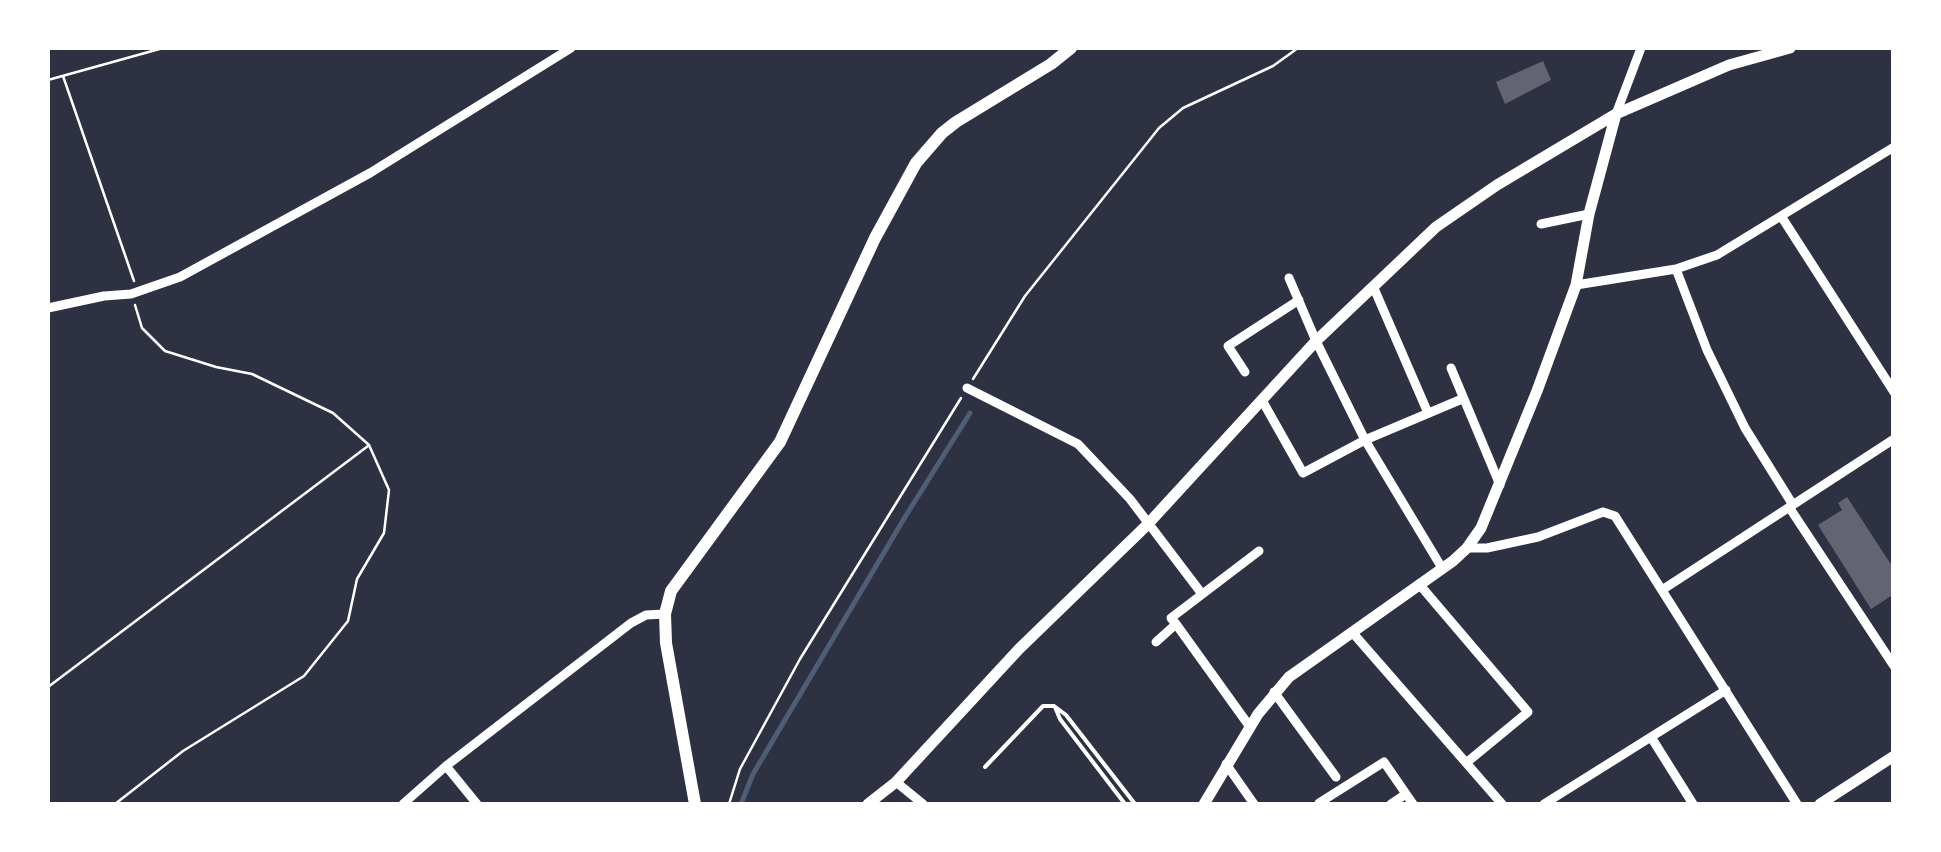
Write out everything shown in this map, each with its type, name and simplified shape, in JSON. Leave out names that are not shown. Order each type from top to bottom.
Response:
[{"type":"main road","points":[[695,804],[666,643],[665,614],[670,592],[780,442],[875,238],[916,164],[956,122],[1071,48]]},
{"type":"street","points":[[48,308],[134,293],[180,277],[370,173],[570,48]]},
{"type":"street","points":[[1204,804],[1274,692],[1300,667],[1467,548],[1490,512],[1576,284],[1616,114],[1640,48]]},
{"type":"street","points":[[868,804],[896,782],[1019,649],[1147,524],[1264,402],[1316,341],[1436,227],[1497,184],[1616,114],[1729,65],[1790,48]]},
{"type":"street","points":[[1576,284],[1676,269],[1717,255],[1894,147]]},
{"type":"street","points":[[1541,224],[1590,214]]},
{"type":"street","points":[[1781,216],[1894,392]]},
{"type":"street","points":[[1676,269],[1707,350],[1745,428],[1894,666]]},
{"type":"street","points":[[1289,278],[1365,440],[1442,568]]},
{"type":"street","points":[[1372,286],[1428,413]]},
{"type":"street","points":[[1245,372],[1228,346],[1299,300]]},
{"type":"street","points":[[1451,368],[1500,485]]},
{"type":"street","points":[[967,388],[1078,444],[1130,500],[1202,594]]},
{"type":"street","points":[[1264,402],[1303,473],[1365,440],[1462,399]]},
{"type":"street","points":[[1662,590],[1894,439]]},
{"type":"street","points":[[1467,548],[1487,548],[1538,537],[1604,512],[1615,516],[1797,804]]},
{"type":"street","points":[[1250,726],[1172,618],[1259,551]]},
{"type":"street","points":[[1418,584],[1528,712],[1466,763]]},
{"type":"street","points":[[403,804],[446,766],[638,618],[665,614]]},
{"type":"street","points":[[1156,642],[1176,624]]},
{"type":"street","points":[[1352,632],[1502,804]]},
{"type":"street","points":[[1544,804],[1726,690]]},
{"type":"street","points":[[1274,692],[1336,777]]},
{"type":"street","points":[[1651,737],[1693,804]]},
{"type":"street","points":[[1820,804],[1894,756]]},
{"type":"street","points":[[1319,803],[1384,762],[1414,804]]},
{"type":"street","points":[[1226,764],[1254,804]]},
{"type":"street","points":[[446,766],[478,804]]},
{"type":"street","points":[[896,782],[923,804]]},
{"type":"street","points":[[1391,804],[1406,794]]},
{"type":"lane","points":[[985,767],[1043,706],[1054,706],[1066,715],[1135,804]]},
{"type":"lane","points":[[1054,706],[1125,804]]},
{"type":"path","points":[[48,80],[163,48]]},
{"type":"path","points":[[63,76],[142,328],[165,351],[268,380],[333,412],[369,445],[388,490],[384,533],[357,578],[348,621],[304,676],[183,751],[115,804]]},
{"type":"path","points":[[48,686],[369,445]]},
{"type":"building","points":[[1543,61],[1551,80],[1505,104],[1496,82]]},
{"type":"building","points":[[1847,497],[1894,569],[1894,594],[1871,609],[1818,525],[1842,510],[1838,503]]},
{"type":"waterway","points":[[741,804],[753,774],[970,413]]}]
